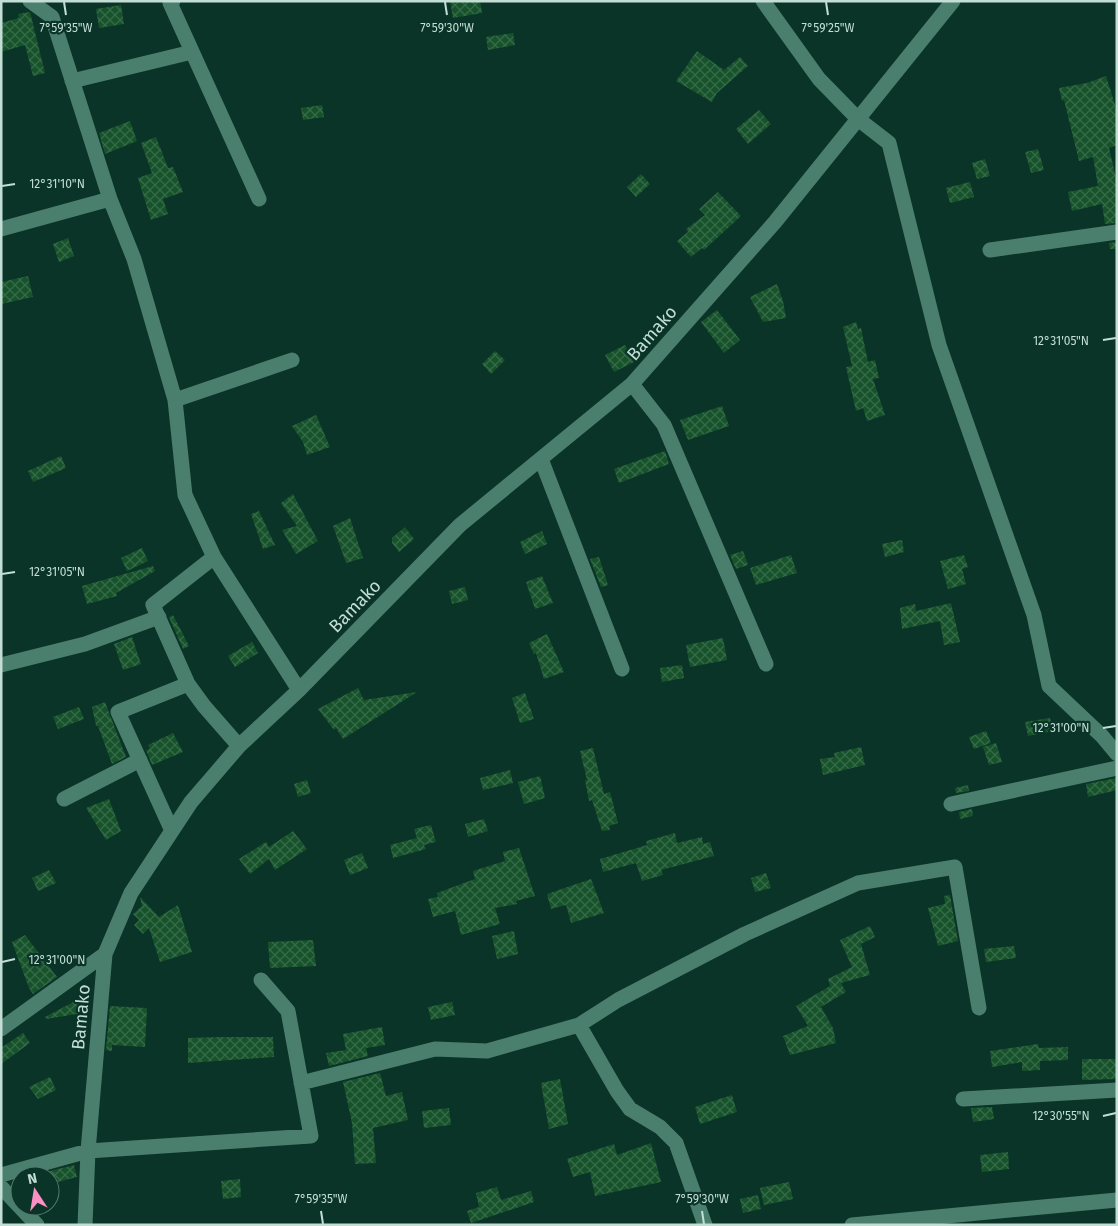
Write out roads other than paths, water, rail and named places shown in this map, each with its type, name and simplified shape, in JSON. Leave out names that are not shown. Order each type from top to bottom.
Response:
[{"type":"street","points":[[30,1],[52,17],[110,199],[134,259],[175,400],[186,495],[214,557],[299,690]]},
{"type":"street","points":[[174,1],[170,3],[259,199]]},
{"type":"street","points":[[763,1],[819,79],[858,119],[889,143],[939,345],[1034,615],[1048,686],[1102,736],[1117,754]]},
{"type":"street","name":"Bamako","points":[[85,1225],[88,1151],[105,954],[131,893],[191,802],[239,746],[299,690],[460,525],[632,384],[776,222],[953,1]]},
{"type":"street","points":[[72,81],[192,52]]},
{"type":"street","points":[[1,229],[110,199]]},
{"type":"street","points":[[990,250],[1117,232]]},
{"type":"street","points":[[175,400],[292,360]]},
{"type":"street","points":[[632,384],[664,425],[766,664]]},
{"type":"street","points":[[541,459],[622,669]]},
{"type":"street","points":[[214,557],[153,605],[188,684],[204,706],[239,746]]},
{"type":"street","points":[[1,665],[85,644],[159,617]]},
{"type":"street","points":[[172,831],[118,712],[188,684]]},
{"type":"street","points":[[64,799],[140,760]]},
{"type":"street","points":[[951,804],[1117,768]]},
{"type":"street","points":[[302,1083],[436,1049],[487,1051],[579,1025],[618,1000],[745,934],[858,883],[955,867],[979,1008]]},
{"type":"street","points":[[1,1029],[105,954]]},
{"type":"street","points":[[1,1175],[88,1151],[311,1136],[288,1010],[261,980]]},
{"type":"street","points":[[579,1025],[617,1091],[630,1109],[660,1127],[676,1143],[705,1225]]},
{"type":"street","points":[[963,1099],[1117,1090]]},
{"type":"street","points":[[1,1186],[37,1225]]},
{"type":"street","points":[[852,1225],[1117,1200]]}]
